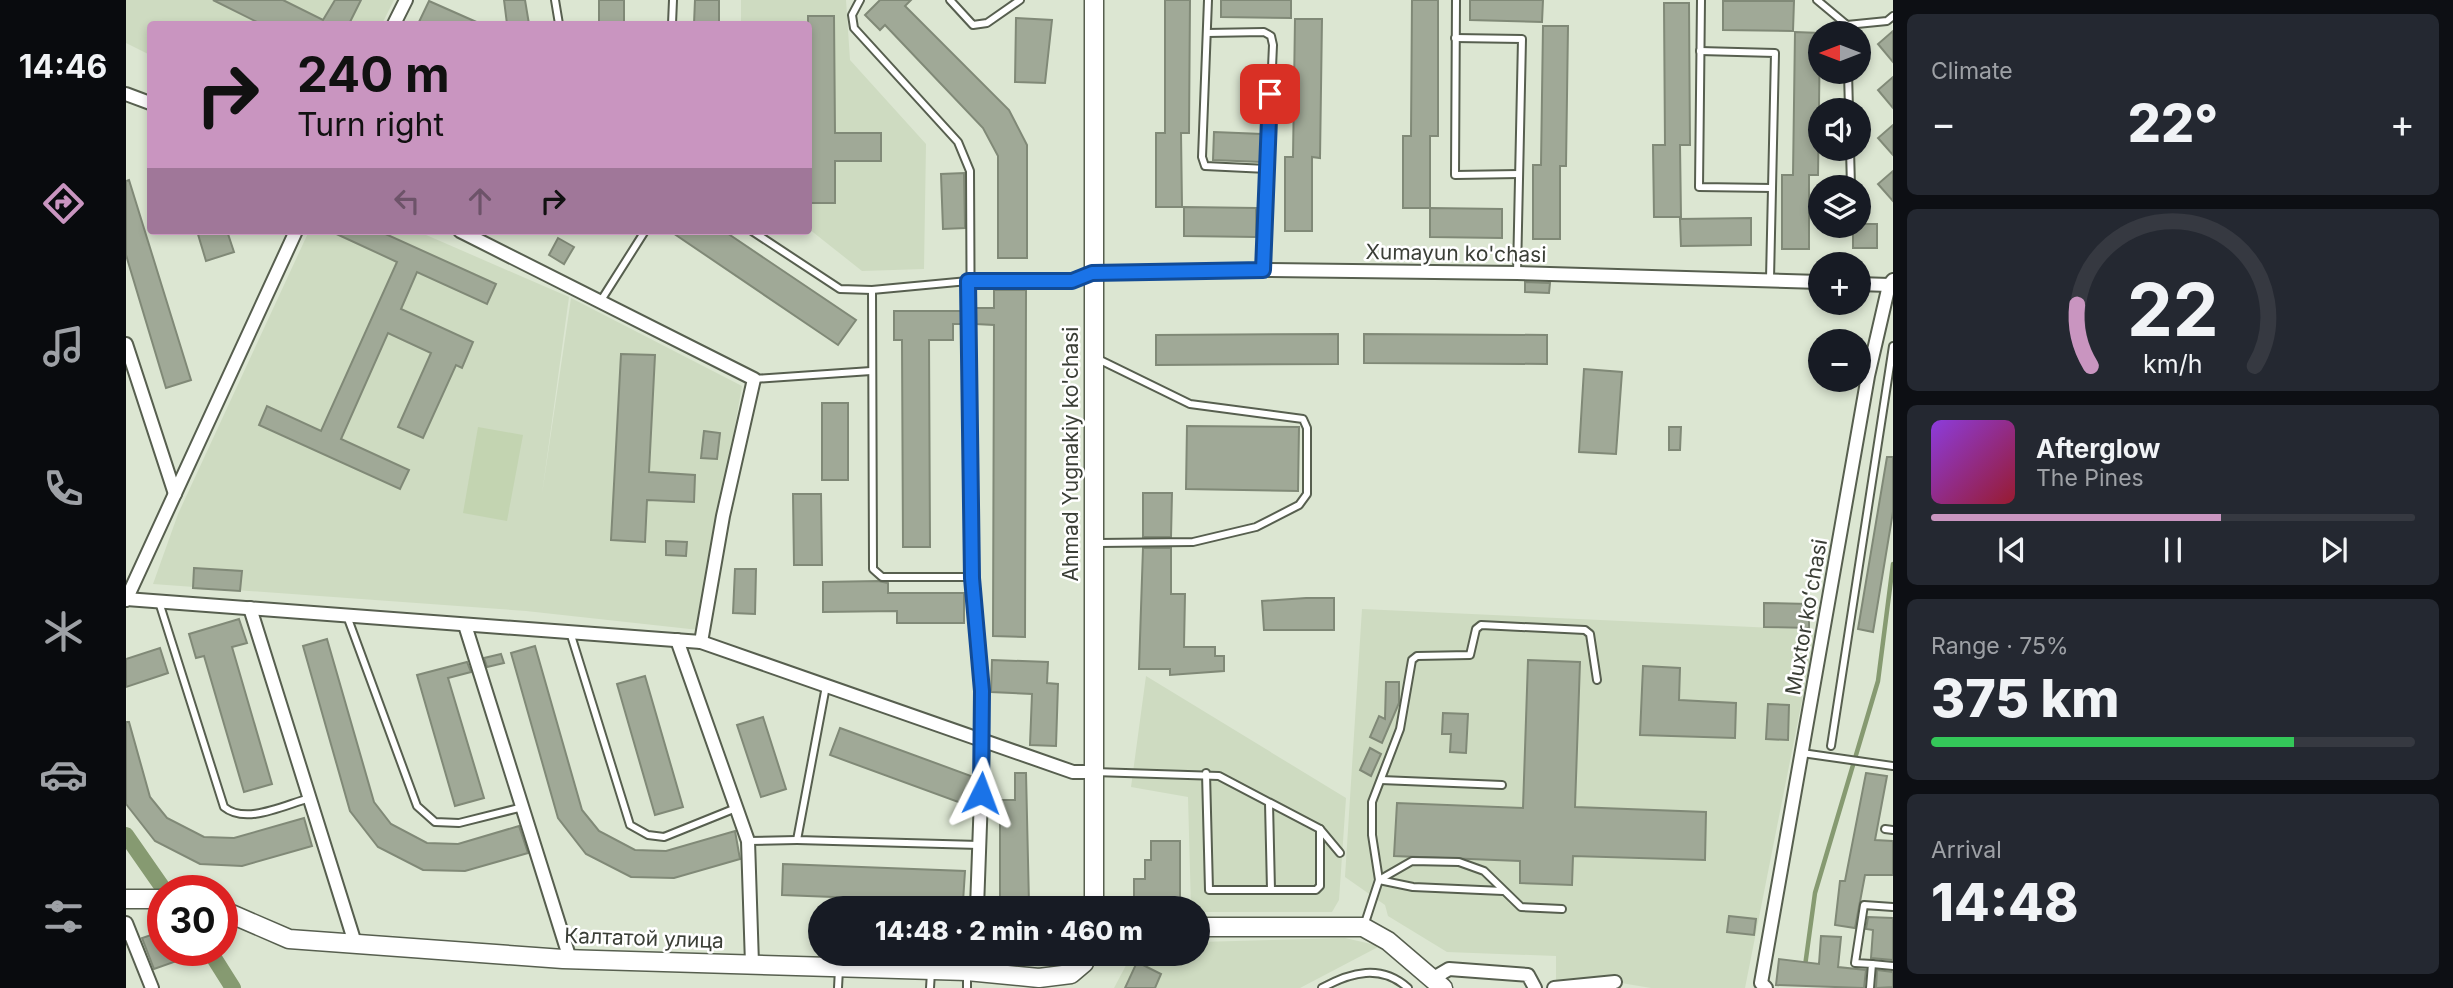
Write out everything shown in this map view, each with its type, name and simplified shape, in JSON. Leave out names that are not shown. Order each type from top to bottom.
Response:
[{"type":"street","points":[[396,21],[406,0]]},
{"type":"street","name":"Ahmad Yugnakiy ko'chasi","points":[[1094,0],[1094,896]]},
{"type":"street","points":[[126,94],[147,102]]},
{"type":"street","points":[[294,235],[126,599],[701,642],[1073,772],[1092,772]]},
{"type":"street","points":[[468,235],[754,379],[723,516],[701,642]]},
{"type":"street","name":"Xumayun ko'chasi","points":[[1092,273],[1263,270],[1517,273],[1808,281]]},
{"type":"street","points":[[1871,285],[1892,287]]},
{"type":"street","name":"Muxtor koʻchasi","points":[[1766,988],[1761,983],[1866,389],[1892,287]]},
{"type":"street","points":[[126,344],[175,494]]},
{"type":"street","points":[[250,608],[355,943]]},
{"type":"street","points":[[465,625],[570,959]]},
{"type":"street","points":[[677,640],[748,841],[752,964]]},
{"type":"street","points":[[977,896],[983,741]]},
{"type":"street","points":[[126,900],[147,899]]},
{"type":"street","name":"Калтатой улица","points":[[238,917],[289,939],[570,959],[839,967],[930,979],[971,971],[998,982],[1071,977],[1081,966]]},
{"type":"street","points":[[126,923],[152,988]]},
{"type":"street","points":[[1210,927],[1363,928],[1388,940],[1438,983],[1449,969],[1528,975],[1535,988]]},
{"type":"street","points":[[1554,988],[1615,982]]},
{"type":"lane","points":[[555,0],[558,21]]},
{"type":"lane","points":[[672,21],[673,0]]},
{"type":"lane","points":[[860,0],[852,15],[854,28],[958,142],[970,171],[968,281],[972,578],[982,691],[983,741]]},
{"type":"lane","points":[[950,0],[973,25],[987,23],[1020,0]]},
{"type":"lane","points":[[1208,0],[1202,157],[1205,166],[1266,169]]},
{"type":"lane","points":[[1456,0],[1455,175],[1519,174]]},
{"type":"lane","points":[[1701,0],[1699,187],[1772,188]]},
{"type":"lane","points":[[1817,0],[1842,21]]},
{"type":"lane","points":[[1871,23],[1887,21],[1893,16]]},
{"type":"lane","points":[[1207,33],[1264,32],[1271,36],[1263,270]]},
{"type":"lane","points":[[1455,38],[1522,39],[1517,273]]},
{"type":"lane","points":[[1700,51],[1775,53],[1770,279]]},
{"type":"lane","points":[[599,303],[642,235]]},
{"type":"lane","points":[[758,235],[840,289],[872,290],[968,281],[1072,281],[1092,273]]},
{"type":"lane","points":[[872,290],[873,569],[882,578],[972,578]]},
{"type":"lane","points":[[1831,746],[1893,346]]},
{"type":"lane","points":[[1092,356],[1190,404],[1303,419],[1307,441],[1307,494],[1299,505],[1256,527],[1193,542],[1092,543]]},
{"type":"lane","points":[[754,379],[871,371]]},
{"type":"lane","points":[[159,602],[224,807],[234,815],[246,816],[310,797]]},
{"type":"lane","points":[[347,616],[417,806],[435,822],[459,823],[523,807]]},
{"type":"lane","points":[[1363,928],[1379,880],[1372,835],[1372,802],[1400,729],[1412,660],[1417,656],[1470,655],[1476,629],[1481,625],[1585,629],[1590,634],[1597,680]]},
{"type":"lane","points":[[570,632],[630,825],[648,835],[664,837],[736,808]]},
{"type":"lane","points":[[797,840],[826,684]]},
{"type":"lane","points":[[1802,753],[1893,766]]},
{"type":"lane","points":[[1092,772],[1206,773],[1236,782],[1320,830],[1340,853]]},
{"type":"lane","points":[[1206,773],[1209,890],[1318,889],[1320,830]]},
{"type":"lane","points":[[1381,780],[1502,785]]},
{"type":"lane","points":[[1269,803],[1270,890]]},
{"type":"lane","points":[[748,841],[978,845]]},
{"type":"lane","points":[[1379,880],[1392,869],[1412,861],[1459,862],[1485,871],[1521,907],[1562,909]]},
{"type":"lane","points":[[1379,880],[1413,887],[1503,891]]},
{"type":"lane","points":[[1893,907],[1864,905],[1855,963],[1893,966]]},
{"type":"lane","points":[[1870,988],[1872,964]]},
{"type":"lane","points":[[838,988],[839,967]]},
{"type":"lane","points":[[1322,988],[1346,976],[1370,972],[1391,976],[1408,988]]},
{"type":"shaded area","points":[[126,0],[394,0],[384,21],[147,21],[147,54],[126,43]]},
{"type":"shaded area","points":[[741,0],[846,0],[850,60],[926,144],[924,269],[862,271],[812,231],[812,21],[741,21]]},
{"type":"shaded area","points":[[307,235],[426,235],[569,297],[542,494],[571,298],[742,386],[699,630],[526,611],[153,584],[178,514]]},
{"type":"shaded area","points":[[478,427],[523,435],[507,521],[463,513]]},
{"type":"shaded area","points":[[1362,609],[1816,630],[1745,988],[1651,988],[1615,982],[1556,980],[1556,956],[1447,952],[1388,916],[1385,905],[1345,877]]},
{"type":"shaded area","points":[[1146,676],[1346,798],[1339,900],[1332,912],[1210,912],[1210,896],[1191,896],[1188,797],[1131,787]]},
{"type":"shaded area","points":[[1345,938],[1380,946],[1300,988],[1114,988],[1126,966],[1210,966],[1210,942]]},
{"type":"building","points":[[213,0],[283,0],[323,20],[335,0],[361,0],[350,21],[255,21]]},
{"type":"building","points":[[504,0],[525,0],[528,21],[507,21]]},
{"type":"building","points":[[599,0],[624,0],[624,21],[599,21]]},
{"type":"building","points":[[695,0],[719,0],[719,21],[694,21]]},
{"type":"building","points":[[880,0],[911,0],[905,6],[1009,110],[1027,145],[1027,258],[998,258],[998,156],[983,128],[885,25],[880,30],[865,15]]},
{"type":"building","points":[[1165,0],[1190,0],[1189,133],[1181,133],[1182,207],[1156,207],[1156,133],[1165,133]]},
{"type":"building","points":[[1221,0],[1291,0],[1291,18],[1221,17]]},
{"type":"building","points":[[1412,0],[1438,0],[1438,136],[1430,136],[1430,208],[1403,208],[1403,136],[1411,136]]},
{"type":"building","points":[[1470,0],[1543,0],[1542,22],[1470,20]]},
{"type":"building","points":[[429,1],[474,21],[419,21]]},
{"type":"building","points":[[1723,1],[1794,1],[1793,31],[1723,30]]},
{"type":"building","points":[[1664,3],[1689,3],[1690,145],[1680,145],[1681,217],[1654,217],[1653,145],[1665,145]]},
{"type":"building","points":[[808,16],[834,16],[835,133],[881,133],[881,161],[835,161],[835,203],[812,203],[812,21],[808,21]]},
{"type":"building","points":[[1016,18],[1052,20],[1045,83],[1015,82]]},
{"type":"building","points":[[1295,19],[1322,19],[1320,158],[1312,157],[1312,231],[1285,231],[1285,157],[1293,157]]},
{"type":"building","points":[[1543,26],[1568,26],[1566,166],[1560,166],[1560,239],[1533,239],[1533,165],[1541,165]]},
{"type":"building","points":[[1893,31],[1893,62],[1878,44]]},
{"type":"building","points":[[1795,32],[1808,33],[1808,84],[1819,84],[1819,98],[1808,98],[1808,161],[1818,161],[1818,175],[1808,175],[1809,249],[1782,249],[1782,175],[1793,175]]},
{"type":"building","points":[[1893,77],[1893,108],[1878,90]]},
{"type":"building","points":[[1893,125],[1893,155],[1878,138]]},
{"type":"building","points":[[1214,132],[1262,134],[1261,162],[1213,160]]},
{"type":"building","points":[[1893,171],[1893,201],[1878,184]]},
{"type":"building","points":[[964,173],[965,228],[943,229],[941,174]]},
{"type":"building","points":[[129,180],[191,380],[166,388],[126,255],[126,181]]},
{"type":"building","points":[[1184,207],[1256,208],[1256,237],[1184,236]]},
{"type":"building","points":[[1430,208],[1502,209],[1502,238],[1430,237]]},
{"type":"building","points":[[1751,218],[1751,245],[1681,246],[1680,219]]},
{"type":"building","points":[[1871,224],[1877,224],[1877,248],[1853,248],[1853,238],[1871,238]]},
{"type":"building","points":[[198,235],[228,235],[234,252],[206,261]]},
{"type":"building","points":[[339,235],[388,235],[496,284],[487,304],[417,272],[401,309],[473,342],[462,368],[456,365],[423,438],[398,427],[431,353],[388,333],[341,439],[409,470],[400,489],[259,425],[267,406],[321,431],[397,262]]},
{"type":"building","points":[[676,235],[730,235],[856,320],[838,345]]},
{"type":"building","points":[[558,238],[574,247],[564,264],[549,255]]},
{"type":"building","points":[[1525,282],[1550,283],[1549,293],[1525,292]]},
{"type":"building","points":[[994,290],[1026,290],[1025,637],[993,636],[994,325],[976,324],[976,308],[994,308]]},
{"type":"building","points":[[894,311],[965,311],[965,324],[953,324],[953,340],[929,340],[930,547],[903,547],[902,340],[894,340]]},
{"type":"building","points":[[1338,334],[1338,364],[1156,365],[1156,335]]},
{"type":"building","points":[[1364,334],[1547,335],[1547,364],[1364,363]]},
{"type":"building","points":[[621,354],[655,355],[649,472],[695,475],[694,502],[647,500],[645,542],[611,540]]},
{"type":"building","points":[[1584,369],[1622,372],[1616,454],[1579,452]]},
{"type":"building","points":[[822,403],[848,403],[848,480],[822,480]]},
{"type":"building","points":[[1187,426],[1299,427],[1298,491],[1186,489]]},
{"type":"building","points":[[1669,427],[1681,427],[1680,450],[1669,450]]},
{"type":"building","points":[[704,431],[720,433],[717,459],[701,458]]},
{"type":"building","points":[[1887,457],[1893,457],[1893,512],[1873,632],[1858,629]]},
{"type":"building","points":[[1143,493],[1172,493],[1171,537],[1143,537]]},
{"type":"building","points":[[793,494],[821,494],[822,565],[794,565]]},
{"type":"building","points":[[666,541],[687,542],[686,556],[666,555]]},
{"type":"building","points":[[1143,548],[1171,548],[1171,594],[1185,594],[1184,647],[1215,647],[1215,656],[1224,656],[1224,671],[1170,675],[1170,669],[1139,669]]},
{"type":"building","points":[[194,568],[242,571],[240,591],[193,588]]},
{"type":"building","points":[[735,569],[756,569],[755,614],[733,613]]},
{"type":"building","points":[[823,582],[888,583],[888,593],[964,593],[964,623],[897,623],[897,611],[823,612]]},
{"type":"building","points":[[1334,598],[1334,630],[1264,630],[1262,601]]},
{"type":"building","points":[[1764,603],[1809,604],[1809,628],[1764,627]]},
{"type":"building","points":[[239,619],[247,643],[232,647],[272,784],[244,792],[204,656],[196,658],[189,634]]},
{"type":"building","points":[[327,639],[374,802],[391,824],[427,843],[458,844],[519,826],[528,853],[465,871],[423,870],[378,847],[350,811],[303,646]]},
{"type":"building","points":[[535,646],[582,810],[599,831],[635,850],[666,851],[735,831],[740,859],[674,878],[631,877],[586,854],[558,818],[511,653]]},
{"type":"building","points":[[160,648],[168,673],[126,687],[126,659]]},
{"type":"building","points":[[501,654],[504,663],[487,667],[484,658]]},
{"type":"building","points":[[992,660],[1048,662],[1047,683],[1058,684],[1056,746],[1030,745],[1032,694],[991,692]]},
{"type":"building","points":[[1528,660],[1580,662],[1575,807],[1706,812],[1705,860],[1573,856],[1572,885],[1520,883],[1520,861],[1394,856],[1397,803],[1523,808]]},
{"type":"building","points":[[467,662],[471,672],[448,678],[484,798],[455,806],[417,675]]},
{"type":"building","points":[[1643,666],[1680,668],[1679,700],[1736,703],[1735,738],[1640,735]]},
{"type":"building","points":[[645,676],[683,807],[655,815],[617,684]]},
{"type":"building","points":[[1386,682],[1399,682],[1399,703],[1382,743],[1370,737],[1379,716],[1385,719]]},
{"type":"building","points":[[1768,704],[1789,705],[1788,740],[1766,739]]},
{"type":"building","points":[[1443,713],[1468,714],[1466,753],[1450,752],[1451,734],[1442,734]]},
{"type":"building","points":[[763,717],[786,789],[761,797],[737,725]]},
{"type":"building","points":[[126,722],[129,722],[150,797],[167,818],[204,837],[234,838],[304,818],[312,846],[242,866],[200,864],[155,841],[126,804]]},
{"type":"building","points":[[840,728],[971,776],[961,803],[830,755]]},
{"type":"building","points":[[1370,748],[1381,754],[1371,776],[1360,770]]},
{"type":"building","points":[[1015,773],[1026,773],[1029,896],[1000,896],[1000,800],[1015,800]]},
{"type":"building","points":[[1866,773],[1887,776],[1875,840],[1893,841],[1893,875],[1865,875],[1855,928],[1835,925],[1840,881],[1845,881]]},
{"type":"building","points":[[1151,841],[1180,841],[1180,896],[1134,896],[1134,879],[1145,879],[1145,860],[1151,860]]},
{"type":"building","points":[[783,864],[965,871],[963,896],[782,895]]},
{"type":"building","points":[[1729,916],[1756,919],[1754,935],[1727,932]]},
{"type":"building","points":[[1868,917],[1893,918],[1893,960],[1871,958],[1873,930],[1866,929]]},
{"type":"building","points":[[147,936],[147,951],[142,938]]},
{"type":"building","points":[[1821,936],[1841,937],[1838,967],[1866,970],[1864,988],[1776,985],[1779,959],[1819,964]]},
{"type":"building","points":[[1135,966],[1145,966],[1161,974],[1155,988],[1125,988]]},
{"type":"building","points":[[1877,970],[1893,972],[1893,987],[1876,988]]},
{"type":"waterway","points":[[1805,966],[1815,893],[1878,681],[1893,564]]},
{"type":"waterway","points":[[126,835],[154,875]]},
{"type":"waterway","points":[[219,966],[233,988]]},
{"type":"route","points":[[981,793],[982,691],[972,578],[968,281],[1072,281],[1092,273],[1263,270],[1270,94]]}]
